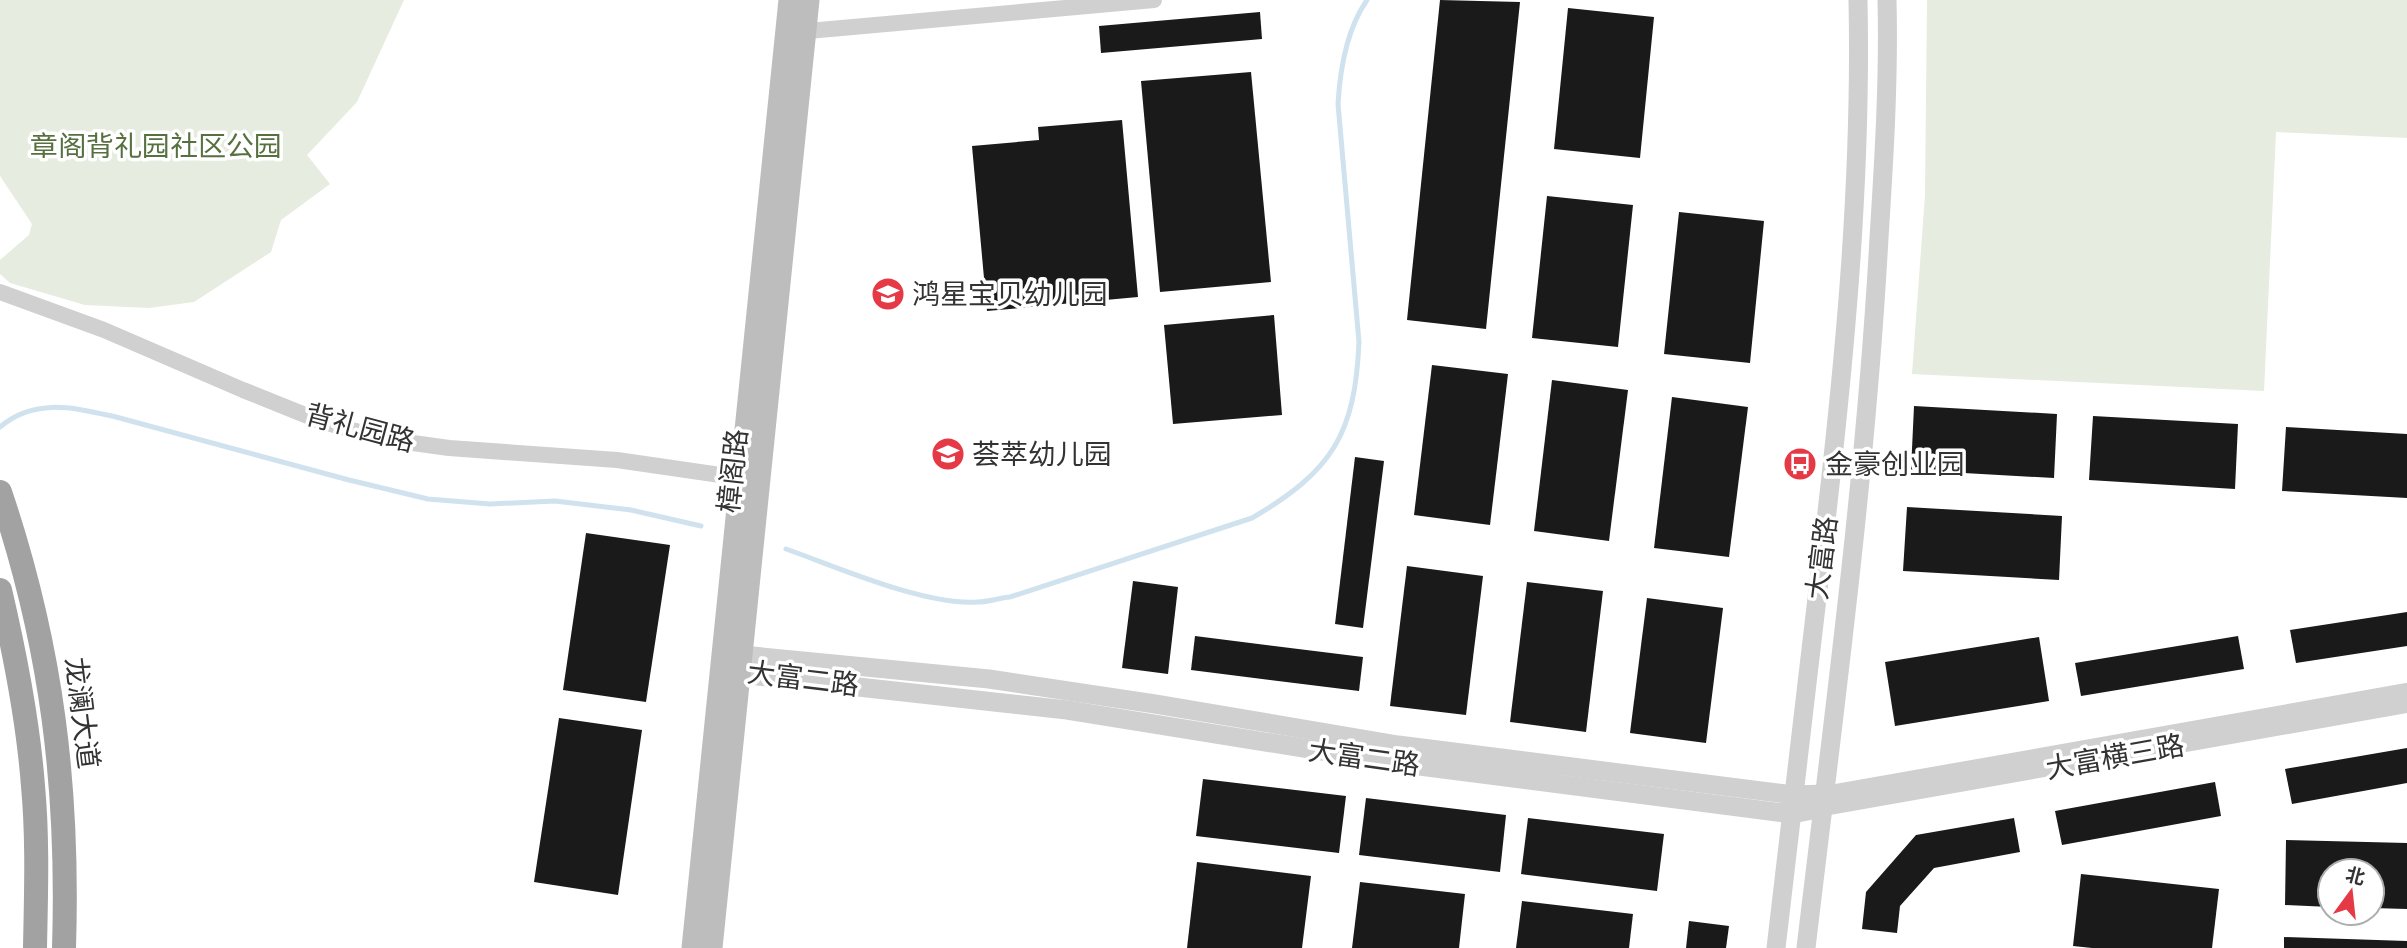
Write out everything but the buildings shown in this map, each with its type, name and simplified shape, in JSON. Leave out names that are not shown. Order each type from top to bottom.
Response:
[{"type":"highway","name":"龙澜大道","points":[[0,492],[32,596],[45,657],[57,739],[66,885],[64,948]]},
{"type":"highway","name":"龙澜大道","points":[[0,590],[14,652],[33,785],[36,842],[35,948]]},
{"type":"main road","name":"樟阁路","points":[[692,948],[735,664],[741,478],[789,0]]},
{"type":"main road","name":"樟阁路","points":[[712,948],[735,664],[808,31],[809,0]]},
{"type":"street","points":[[808,31],[1153,0]]},
{"type":"street","name":"大富路","points":[[1776,948],[1848,309],[1856,187],[1858,0]]},
{"type":"street","name":"大富路","points":[[1806,948],[1865,447],[1883,173],[1889,53],[1888,0]]},
{"type":"street","name":"背礼园路","points":[[0,292],[100,328],[320,421],[384,439],[449,448],[617,460],[741,478]]},
{"type":"street","name":"大富二路","points":[[735,664],[1067,710],[1383,761],[1793,805],[1824,801]]},
{"type":"street","name":"大富横三路","points":[[1824,801],[2407,691]]},
{"type":"street","name":"大富横三路","points":[[1824,801],[2407,705]]},
{"type":"green space","name":"章阁背礼园社区公园","points":[[0,0],[404,0],[357,102],[307,155],[330,184],[281,220],[271,252],[194,302],[149,308],[85,305],[10,283],[0,274],[0,260],[29,235],[32,224],[0,176]]},
{"type":"green space","points":[[1927,0],[2407,0],[2407,138],[2276,132],[2264,391],[1912,374],[1925,195]]},
{"type":"waterway","points":[[786,549],[907,592],[957,602],[986,601],[1010,597],[1252,518],[1302,484],[1334,447],[1352,402],[1357,374],[1359,342],[1338,104],[1345,50],[1354,24],[1367,0]]},
{"type":"waterway","points":[[0,427],[13,418],[41,408],[71,408],[116,417],[428,499],[490,504],[555,501],[631,510],[701,526]]},
{"type":"place","name":"鸿星宝贝幼儿园","points":[[888,294]]},
{"type":"place","name":"荟萃幼儿园","points":[[948,454]]},
{"type":"place","name":"金豪创业园","points":[[1800,464]]}]
